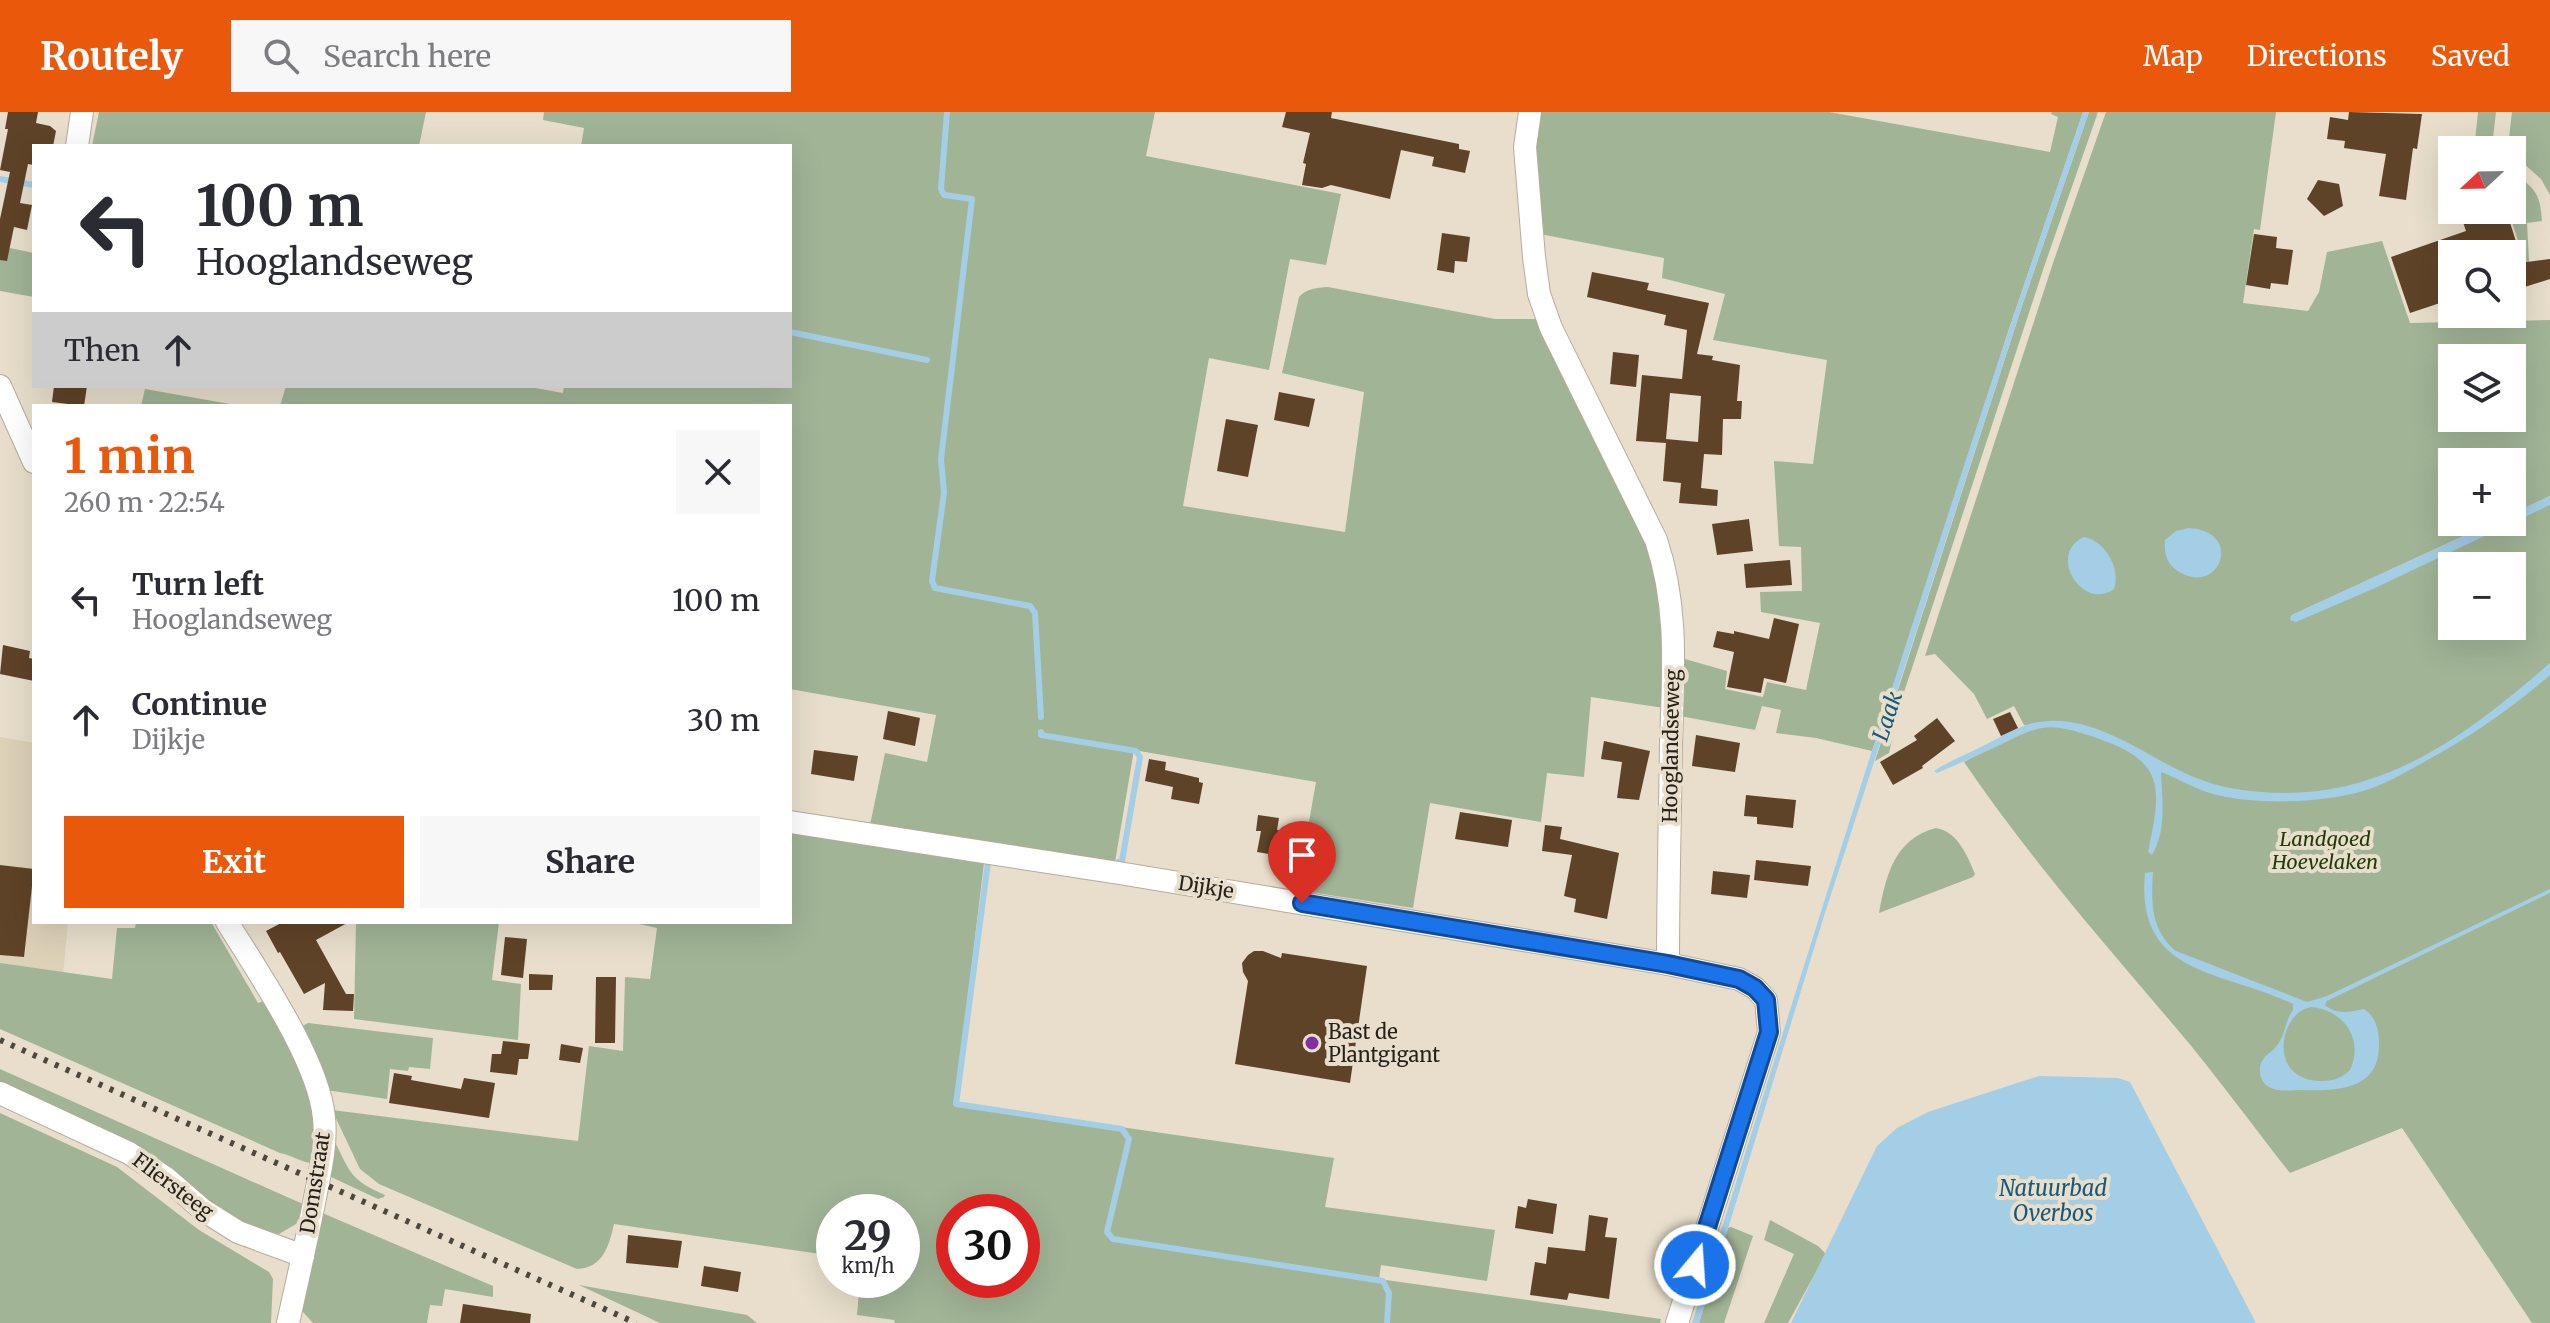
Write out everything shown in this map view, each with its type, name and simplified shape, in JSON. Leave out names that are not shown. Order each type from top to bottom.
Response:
[{"type":"street","points":[[77,144],[82,112]]},
{"type":"street","name":"Hooglandseweg","points":[[1530,112],[1525,147],[1539,294],[1551,328],[1656,540],[1670,591],[1673,652],[1668,964]]},
{"type":"street","points":[[0,386],[32,458]]},
{"type":"street","name":"Dijkje","points":[[792,822],[1668,964]]},
{"type":"street","name":"Domstraat","points":[[228,924],[301,1049],[323,1109],[323,1154],[288,1323]]},
{"type":"street","points":[[1668,964],[1746,982],[1766,1000],[1770,1020],[1769,1032],[1677,1323]]},
{"type":"street","name":"Fliersteeg","points":[[0,1093],[129,1153],[166,1178],[203,1210],[238,1232],[303,1256]]},
{"type":"shaded area","points":[[0,737],[32,743],[32,924],[68,924],[63,975],[0,964]]},
{"type":"green space","points":[[99,112],[426,112],[419,144],[92,144]]},
{"type":"green space","points":[[544,112],[1155,112],[1146,156],[1341,194],[1326,265],[1290,259],[1269,370],[1209,358],[1183,506],[1345,532],[1364,392],[1282,373],[1299,297],[1305,292],[1328,287],[1495,319],[1537,319],[1646,540],[1662,592],[1664,708],[1591,697],[1584,777],[1547,773],[1541,822],[1430,803],[1413,908],[1297,890],[1316,782],[1134,750],[1115,862],[870,825],[885,753],[927,762],[936,715],[792,689],[792,404],[281,404],[285,388],[535,388],[563,393],[564,388],[792,388],[792,144],[581,144],[584,128],[543,120]]},
{"type":"green space","points":[[1538,112],[1829,112],[2050,152],[2058,117],[2052,112],[2083,112],[1872,751],[1816,738],[1776,733],[1781,710],[1762,706],[1755,730],[1680,716],[1685,659],[1727,671],[1725,689],[1763,697],[1767,682],[1806,690],[1820,623],[1761,612],[1760,592],[1802,591],[1801,547],[1779,546],[1774,461],[1813,464],[1827,360],[1713,340],[1725,294],[1662,278],[1664,258],[1540,234],[1534,151]]},
{"type":"green space","points":[[2089,112],[2098,112],[1899,707],[1889,753],[1875,761],[2022,306]]},
{"type":"green space","name":"Landgoed Hoevelaken","points":[[2106,112],[2276,112],[2260,230],[2254,229],[2243,303],[2308,311],[2319,292],[2327,252],[2382,241],[2410,323],[2438,322],[2438,328],[2526,328],[2526,321],[2550,320],[2550,496],[2526,507],[2526,448],[2438,448],[2438,536],[2464,536],[2290,618],[2438,554],[2438,640],[2526,640],[2526,552],[2443,552],[2480,536],[2526,536],[2526,514],[2550,500],[2550,1323],[2532,1323],[2402,1128],[2290,1173],[2191,1046],[2040,865],[1964,762],[2031,725],[2024,725],[2014,706],[1987,719],[1974,694],[1935,654],[1925,656],[2053,263]]},
{"type":"green space","points":[[2478,112],[2496,112],[2493,136],[2475,136]]},
{"type":"green space","points":[[2512,112],[2550,112],[2550,195],[2541,179],[2526,166],[2526,136],[2509,136]]},
{"type":"green space","points":[[2526,182],[2540,203],[2542,221],[2527,223],[2530,278],[2526,266],[2526,240],[2518,240],[2513,224],[2526,224]]},
{"type":"green space","points":[[0,246],[32,253],[32,297],[0,291]]},
{"type":"green space","points":[[145,389],[230,404],[141,404]]},
{"type":"green space","points":[[1936,828],[1950,834],[1961,845],[1975,874],[1973,877],[1879,913],[1889,873],[1901,850],[1922,833]]},
{"type":"green space","points":[[792,833],[984,863],[955,1103],[1334,1158],[1325,1207],[1495,1230],[1487,1281],[1381,1265],[1379,1279],[1661,1319],[1660,1323],[895,1323],[894,1320],[857,1315],[858,1298],[920,1298],[920,1194],[816,1194],[816,1253],[614,1224],[607,1248],[599,1260],[586,1268],[577,1269],[379,1184],[360,1169],[332,1110],[578,1141],[589,1046],[623,1051],[625,977],[650,979],[657,928],[639,924],[792,924]]},
{"type":"green space","points":[[136,924],[212,924],[258,1003],[266,1000],[307,1084],[315,1121],[314,1163],[280,1153],[0,1029],[0,963],[112,979],[117,928],[135,928]]},
{"type":"green space","points":[[356,924],[499,924],[492,980],[521,984],[518,1040],[354,1019]]},
{"type":"green space","points":[[308,1023],[433,1038],[430,1069],[390,1069],[387,1099],[326,1090],[301,1027]]},
{"type":"green space","points":[[0,1069],[305,1205],[301,1221],[279,1234],[241,1224],[0,1085]]},
{"type":"green space","points":[[0,1113],[117,1167],[199,1230],[269,1272],[273,1279],[271,1323],[0,1323]]},
{"type":"green space","points":[[333,1142],[353,1175],[384,1197],[378,1199],[329,1176]]},
{"type":"green space","points":[[320,1212],[493,1286],[493,1297],[445,1289],[442,1306],[430,1305],[427,1323],[313,1323],[303,1312],[300,1302]]},
{"type":"green space","points":[[1770,1220],[1818,1246],[1826,1254],[1788,1323],[1764,1323],[1794,1254],[1764,1240]]},
{"type":"green space","points":[[1728,1228],[1753,1236],[1724,1323],[1699,1323]]},
{"type":"green space","points":[[579,1285],[747,1315],[757,1323],[660,1323]]},
{"type":"water","name":"Laak","points":[[2083,112],[2089,112],[2022,306],[1824,916],[1699,1323],[1692,1323],[1932,565]]},
{"type":"water","points":[[2550,496],[2550,505],[2526,516],[2526,507]]},
{"type":"water","points":[[2189,528],[2207,532],[2217,541],[2221,551],[2220,562],[2203,577],[2190,577],[2175,569],[2166,556],[2165,540],[2176,531]]},
{"type":"water","points":[[2464,536],[2485,536],[2451,552],[2438,552],[2438,558],[2296,622],[2290,620],[2292,615]]},
{"type":"water","points":[[2084,537],[2099,544],[2110,557],[2116,581],[2114,589],[2102,594],[2091,593],[2073,578],[2068,556],[2073,545]]},
{"type":"water","points":[[2550,663],[2550,675],[2489,722],[2409,770],[2363,791],[2310,800],[2251,800],[2209,793],[2161,772],[2162,825],[2152,855],[2148,852],[2155,809],[2153,778],[2146,766],[2134,756],[2094,737],[2064,729],[2042,728],[1937,773],[1934,771],[2021,727],[2036,722],[2065,721],[2095,728],[2181,771],[2217,785],[2278,793],[2323,790],[2365,781],[2404,766],[2442,745],[2478,721]]},
{"type":"water","points":[[2153,872],[2152,894],[2157,925],[2176,951],[2307,1002],[2327,996],[2550,889],[2550,893],[2327,1001],[2325,1005],[2334,1010],[2349,1012],[2364,1009],[2374,1019],[2379,1042],[2373,1070],[2365,1079],[2343,1088],[2282,1090],[2266,1085],[2260,1068],[2281,1040],[2293,1004],[2189,965],[2169,951],[2154,933],[2146,907],[2145,873]],"holes":[[[2312,1007],[2334,1014],[2349,1029],[2355,1048],[2350,1070],[2337,1078],[2322,1081],[2304,1078],[2292,1070],[2285,1058],[2284,1045],[2286,1032],[2301,1011]]]},
{"type":"water","name":"Natuurbad Overbos","points":[[2039,1076],[2118,1078],[2130,1082],[2256,1323],[1791,1323],[1877,1146],[1897,1128],[1928,1112]]},
{"type":"building","points":[[8,112],[38,112],[36,123],[50,126],[56,131],[53,144],[32,144],[32,165],[28,164],[20,203],[32,205],[27,230],[14,227],[7,261],[0,260],[0,219],[10,172],[0,170],[8,129],[5,129]]},
{"type":"building","points":[[1286,112],[1332,112],[1331,118],[1459,144],[1459,149],[1470,151],[1465,173],[1432,166],[1434,157],[1401,150],[1390,199],[1331,185],[1322,188],[1302,185],[1310,133],[1282,127]]},
{"type":"building","points":[[2349,112],[2422,114],[2417,149],[2413,148],[2406,200],[2379,196],[2386,154],[2344,148],[2345,141],[2327,139],[2330,117],[2348,120]]},
{"type":"building","points":[[2318,180],[2339,184],[2343,206],[2324,216],[2307,199]]},
{"type":"building","points":[[2464,224],[2510,224],[2516,240],[2440,240],[2466,231]]},
{"type":"building","points":[[1442,233],[1470,237],[1467,262],[1455,261],[1454,273],[1437,270]]},
{"type":"building","points":[[2254,234],[2277,237],[2276,248],[2293,250],[2288,285],[2271,283],[2270,289],[2246,285]]},
{"type":"building","points":[[2438,241],[2438,304],[2410,313],[2391,257]]},
{"type":"building","points":[[2550,259],[2550,279],[2526,287],[2526,262]]},
{"type":"building","points":[[1592,272],[1649,283],[1647,290],[1709,303],[1697,354],[1740,365],[1737,401],[1742,401],[1741,419],[1723,419],[1722,455],[1704,454],[1701,488],[1718,490],[1717,506],[1679,503],[1681,483],[1663,481],[1666,443],[1636,441],[1642,375],[1682,379],[1687,330],[1664,325],[1666,315],[1587,297]],"holes":[[[1670,393],[1701,396],[1698,442],[1666,439]]]},
{"type":"building","points":[[1613,352],[1639,355],[1636,387],[1610,384]]},
{"type":"building","points":[[54,388],[87,388],[84,404],[52,402]]},
{"type":"building","points":[[1279,392],[1315,399],[1309,427],[1274,420]]},
{"type":"building","points":[[1226,419],[1258,425],[1248,477],[1217,471]]},
{"type":"building","points":[[1749,519],[1753,551],[1717,555],[1712,524]]},
{"type":"building","points":[[1790,560],[1792,585],[1746,588],[1744,564]]},
{"type":"building","points":[[1774,618],[1799,624],[1786,683],[1764,678],[1761,693],[1727,687],[1734,652],[1713,647],[1717,631],[1734,634],[1734,631],[1769,639]]},
{"type":"building","points":[[3,645],[30,651],[32,681],[0,674]]},
{"type":"building","points":[[888,711],[920,718],[915,746],[883,739]]},
{"type":"building","points":[[2010,712],[2018,728],[2001,736],[1993,719]]},
{"type":"building","points":[[1937,718],[1955,741],[1923,768],[1893,785],[1880,762],[1917,740],[1914,736]]},
{"type":"building","points":[[1696,735],[1740,743],[1735,772],[1692,766]]},
{"type":"building","points":[[1604,741],[1650,751],[1639,800],[1617,798],[1622,762],[1601,759]]},
{"type":"building","points":[[814,750],[858,756],[854,781],[811,774]]},
{"type":"building","points":[[1149,759],[1166,762],[1165,770],[1199,778],[1199,782],[1203,783],[1199,804],[1171,799],[1173,787],[1145,781]]},
{"type":"building","points":[[1746,795],[1796,800],[1793,828],[1757,824],[1757,817],[1744,816]]},
{"type":"building","points":[[1460,812],[1512,820],[1508,847],[1455,839]]},
{"type":"building","points":[[1258,815],[1279,818],[1277,830],[1305,835],[1301,859],[1257,852],[1261,831],[1256,831]]},
{"type":"building","points":[[1545,825],[1562,827],[1560,839],[1619,853],[1607,919],[1574,912],[1576,899],[1564,896],[1572,855],[1542,851]]},
{"type":"building","points":[[1756,860],[1811,866],[1808,886],[1754,880]]},
{"type":"building","points":[[0,865],[32,869],[24,957],[0,955]]},
{"type":"building","points":[[1713,871],[1750,875],[1747,898],[1711,894]]},
{"type":"building","points":[[279,924],[345,924],[316,940],[346,994],[354,994],[353,1011],[323,1010],[325,983],[304,994],[266,931]]},
{"type":"building","points":[[505,937],[527,939],[523,978],[501,975]]},
{"type":"building","points":[[1254,951],[1281,958],[1282,953],[1367,966],[1350,1083],[1235,1064],[1248,981],[1242,963]]},
{"type":"building","points":[[529,974],[553,975],[552,990],[529,990]]},
{"type":"building","points":[[596,977],[616,977],[615,1043],[595,1043]]},
{"type":"building","points":[[503,1041],[530,1044],[528,1059],[519,1059],[517,1075],[490,1072],[492,1054],[501,1054]]},
{"type":"building","points":[[561,1044],[583,1048],[580,1063],[559,1060]]},
{"type":"building","points":[[394,1073],[412,1076],[411,1080],[461,1089],[464,1078],[495,1083],[489,1118],[389,1103]]},
{"type":"building","points":[[1528,1199],[1557,1204],[1553,1234],[1515,1228],[1518,1206],[1526,1208]]},
{"type":"building","points":[[1589,1215],[1608,1218],[1605,1237],[1617,1238],[1609,1299],[1569,1293],[1567,1300],[1530,1295],[1535,1262],[1546,1264],[1548,1247],[1585,1251]]},
{"type":"building","points":[[628,1235],[682,1241],[678,1268],[626,1263]]},
{"type":"building","points":[[704,1266],[741,1272],[738,1292],[701,1286]]},
{"type":"building","points":[[463,1304],[531,1314],[530,1323],[460,1323]]},
{"type":"waterway","points":[[947,112],[941,189],[944,195],[972,199],[941,459],[944,493],[932,581],[935,588],[1030,606],[1035,613],[1041,717]]},
{"type":"waterway","points":[[0,179],[32,185]]},
{"type":"waterway","points":[[792,332],[927,360]]},
{"type":"waterway","points":[[1041,732],[1041,735],[1136,751],[1140,757],[1122,861],[1115,863]]},
{"type":"waterway","points":[[988,862],[956,1104],[1122,1129],[1129,1139],[1107,1232],[1113,1239],[1383,1281],[1389,1293],[1387,1323]]},
{"type":"railway","points":[[0,1040],[636,1323]]},
{"type":"place","name":"Bast de Plantgigant","points":[[1312,1043]]},
{"type":"route","points":[[1302,903],[1668,964],[1739,979],[1762,994],[1770,1020],[1769,1032],[1695,1265]]}]
